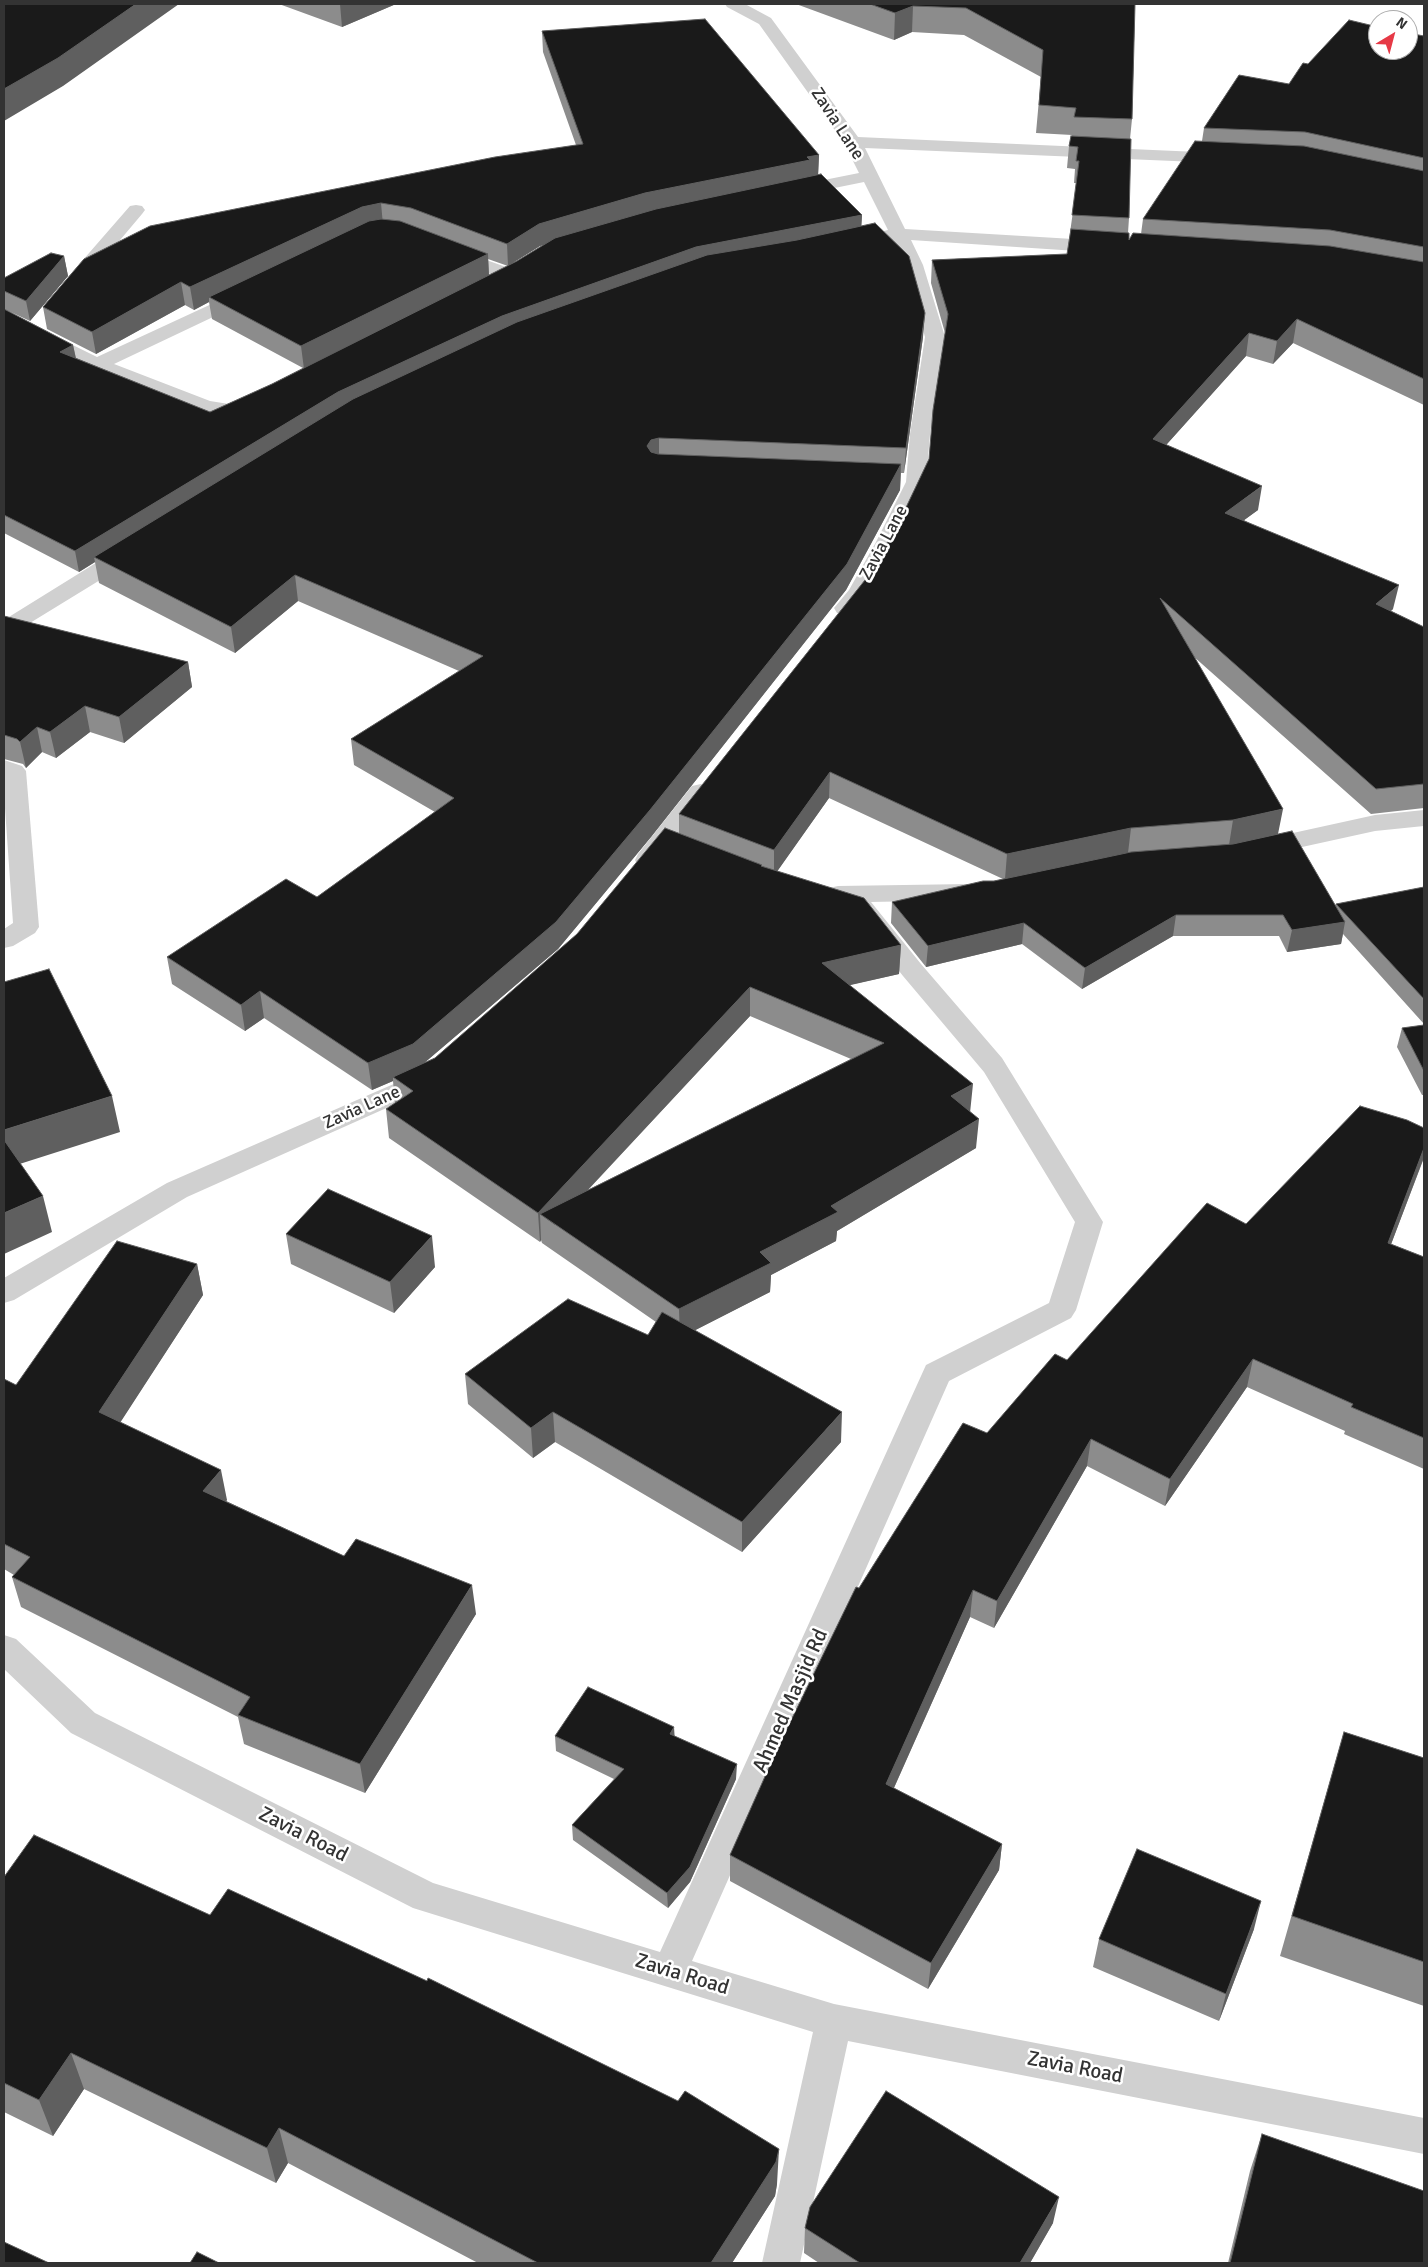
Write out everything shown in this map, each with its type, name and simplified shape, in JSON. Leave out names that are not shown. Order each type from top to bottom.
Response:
[{"type":"street","name":"Zavia Lane","points":[[733,4],[765,21],[853,142],[914,265],[935,337],[920,434],[882,550],[858,593],[833,624]]},
{"type":"street","points":[[853,142],[1241,158]]},
{"type":"street","points":[[775,195],[869,176]]},
{"type":"street","points":[[65,292],[136,210]]},
{"type":"street","points":[[860,242],[897,234],[1127,248]]},
{"type":"street","points":[[440,249],[517,270],[484,288]]},
{"type":"street","points":[[97,365],[258,288]]},
{"type":"street","points":[[4,317],[38,325],[97,365],[206,406],[237,411],[267,398]]},
{"type":"street","points":[[4,629],[143,544]]},
{"type":"street","points":[[4,767],[14,771],[26,927],[4,940]]},
{"type":"street","points":[[636,873],[670,847],[716,773]]},
{"type":"street","points":[[1239,852],[1375,823],[1424,818]]},
{"type":"street","points":[[812,894],[992,892]]},
{"type":"street","name":"Ahmed Masjid Rd","points":[[670,1972],[910,1429],[937,1373],[1061,1310],[1089,1222],[993,1065],[912,970],[852,894]]},
{"type":"street","name":"Zavia Lane","points":[[4,1292],[177,1190],[427,1079],[442,1066]]},
{"type":"street","name":"Zavia Road","points":[[4,1649],[83,1724],[425,1897],[834,2021],[1424,2136]]},
{"type":"street","points":[[780,2263],[834,2021]]},
{"type":"building","points":[[4,4],[136,4],[58,58],[4,89]]},
{"type":"building","points":[[870,4],[1135,4],[1132,119],[1074,117],[1076,108],[1039,105],[1043,50],[966,8],[913,6],[895,13]]},
{"type":"building","points":[[705,19],[819,155],[807,157],[810,160],[645,193],[539,224],[507,244],[411,208],[381,203],[362,207],[190,287],[181,282],[92,332],[43,307],[84,259],[150,226],[495,157],[583,144],[542,31]]},
{"type":"building","points":[[1349,20],[1368,25],[1368,60],[1418,60],[1418,35],[1424,36],[1424,158],[1305,132],[1204,128],[1239,75],[1289,84],[1303,63],[1308,64]]},
{"type":"building","points":[[1071,136],[1131,139],[1129,218],[1072,215],[1079,161],[1076,161],[1078,147],[1069,146]]},
{"type":"building","points":[[1195,141],[1304,146],[1424,171],[1424,247],[1330,230],[1143,219]]},
{"type":"building","points":[[821,174],[862,215],[696,247],[502,316],[338,392],[75,551],[4,515],[4,309],[73,345],[60,352],[210,412],[272,384],[517,261],[555,238],[656,209]]},
{"type":"building","points":[[381,219],[400,221],[488,254],[301,346],[209,297],[369,221]]},
{"type":"building","points":[[875,223],[909,256],[925,313],[906,448],[659,438],[651,440],[647,446],[651,452],[658,454],[901,464],[847,564],[650,810],[556,922],[413,1044],[368,1063],[260,991],[241,1005],[167,957],[286,879],[317,897],[454,798],[351,739],[483,656],[295,575],[231,627],[94,557],[353,399],[517,322],[707,255],[797,240]]},
{"type":"building","points":[[1071,229],[1129,233],[1129,240],[1133,233],[1330,246],[1424,262],[1424,379],[1297,319],[1277,341],[1249,333],[1153,439],[1262,486],[1225,513],[1399,585],[1376,604],[1424,627],[1424,784],[1376,789],[1160,598],[1283,809],[1233,820],[1131,828],[1007,854],[830,772],[774,850],[679,814],[869,575],[901,518],[929,459],[933,410],[948,314],[932,260],[1067,254]]},
{"type":"building","points":[[51,253],[64,256],[26,301],[4,291],[4,278]]},
{"type":"building","points":[[4,616],[188,662],[119,717],[85,706],[50,732],[37,727],[20,742],[17,739],[4,735]]},
{"type":"building","points":[[665,828],[761,866],[864,898],[901,945],[822,963],[973,1084],[951,1096],[979,1119],[831,1206],[838,1212],[760,1252],[771,1263],[679,1309],[540,1214],[884,1043],[750,987],[538,1213],[386,1109],[413,1091],[393,1077],[435,1058],[577,934]]},
{"type":"building","points":[[1292,831],[1345,922],[1292,930],[1283,915],[1176,915],[1085,968],[1024,923],[928,946],[892,902],[983,881],[994,881],[1131,852],[1233,844]]},
{"type":"building","points":[[1424,887],[1424,999],[1336,904]]},
{"type":"building","points":[[49,969],[112,1096],[4,1130],[4,982]]},
{"type":"building","points":[[1424,1025],[1424,1071],[1402,1028]]},
{"type":"building","points":[[1360,1106],[1407,1120],[1424,1128],[1424,1148],[1388,1243],[1424,1257],[1424,1438],[1351,1407],[1353,1404],[1253,1359],[1170,1479],[1091,1439],[997,1601],[973,1590],[886,1784],[1002,1844],[931,1963],[730,1855],[779,1745],[856,1587],[859,1588],[963,1423],[987,1433],[1055,1354],[1067,1360],[1207,1203],[1246,1224]]},
{"type":"building","points":[[4,1140],[43,1196],[4,1213]]},
{"type":"building","points":[[328,1189],[432,1236],[390,1282],[286,1234]]},
{"type":"building","points":[[117,1241],[197,1264],[99,1412],[221,1470],[203,1491],[344,1556],[356,1539],[472,1585],[360,1764],[238,1715],[250,1697],[12,1577],[30,1557],[4,1544],[4,1379],[16,1385]]},
{"type":"building","points":[[568,1299],[648,1335],[662,1312],[842,1412],[742,1522],[553,1412],[531,1428],[465,1374]]},
{"type":"building","points":[[588,1687],[674,1727],[670,1734],[737,1764],[690,1867],[667,1893],[572,1825],[624,1769],[555,1736]]},
{"type":"building","points":[[1344,1732],[1424,1758],[1424,1962],[1292,1916]]},
{"type":"building","points":[[34,1835],[210,1915],[228,1889],[427,1981],[428,1978],[678,2101],[685,2091],[779,2149],[776,2162],[711,2263],[538,2263],[279,2128],[267,2148],[71,2053],[39,2100],[4,2083],[4,1877]]},
{"type":"building","points":[[1137,1849],[1261,1901],[1226,1994],[1099,1939]]},
{"type":"building","points":[[886,2091],[1059,2197],[1020,2263],[860,2263],[805,2228],[810,2207]]},
{"type":"building","points":[[1262,2134],[1424,2191],[1424,2263],[1230,2263]]},
{"type":"building","points":[[4,2242],[49,2263],[4,2263]]},
{"type":"building","points":[[197,2252],[219,2263],[190,2263]]}]
